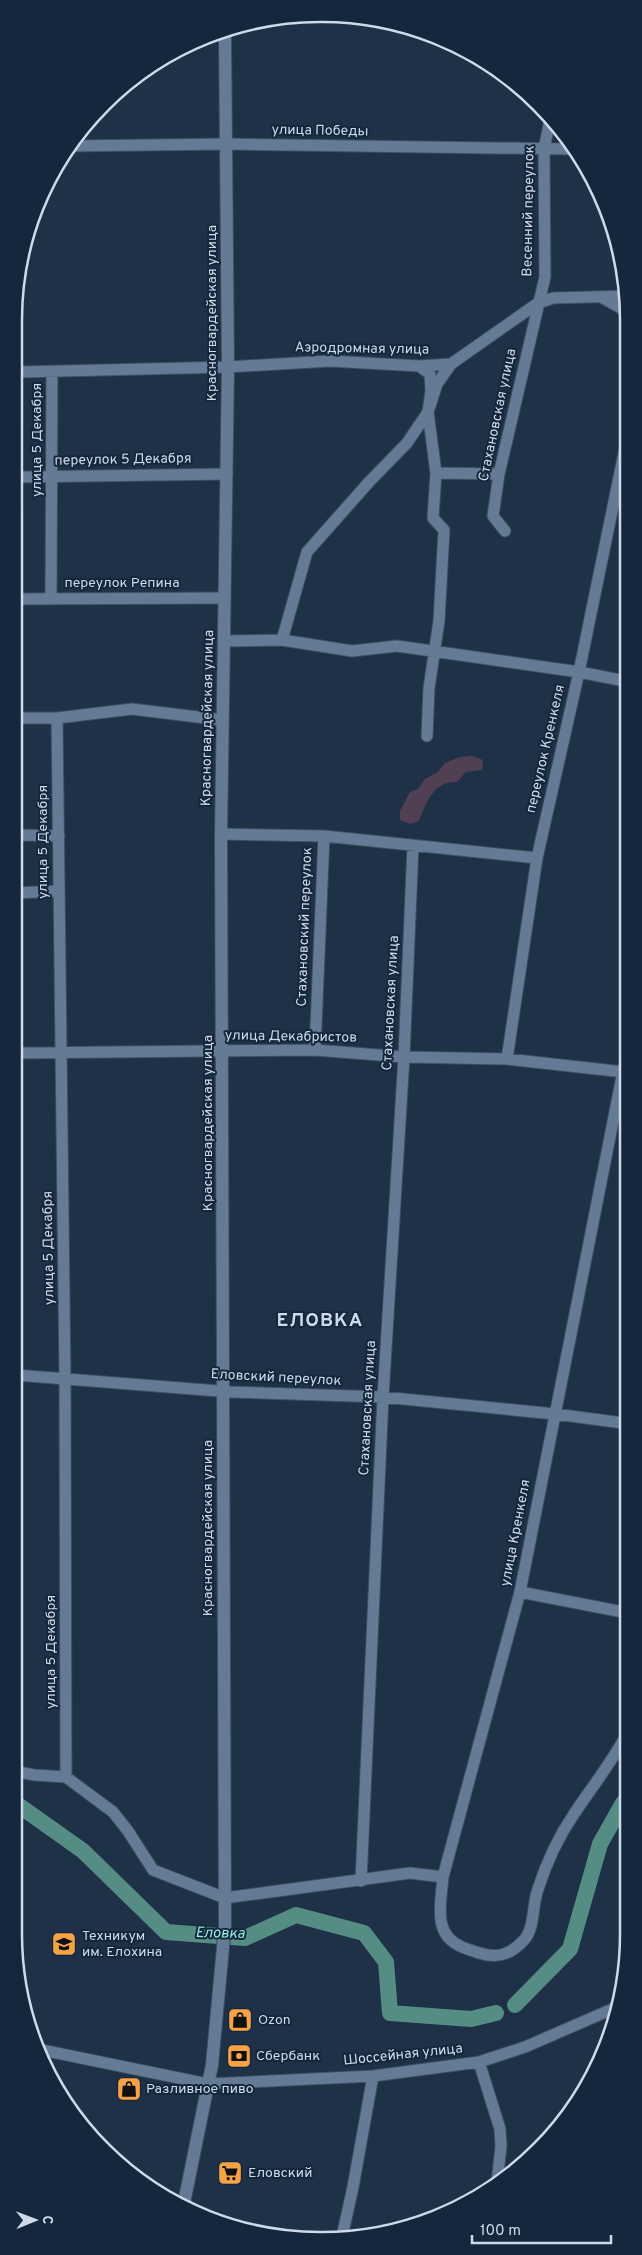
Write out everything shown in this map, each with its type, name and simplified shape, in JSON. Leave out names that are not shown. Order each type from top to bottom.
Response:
[{"type":"main road","name":"Красногвардейская улица","points":[[185,2200],[212,2064],[225,1926],[221,834],[228,367],[225,38]]},
{"type":"street","name":"Весенний переулок","points":[[538,303],[544,277],[544,149],[548,128]]},
{"type":"street","name":"улица Победы","points":[[79,146],[226,144],[565,149]]},
{"type":"street","points":[[282,640],[307,552],[407,443],[428,412],[438,384],[451,364],[538,303],[553,298],[619,297]]},
{"type":"street","points":[[603,298],[619,306]]},
{"type":"street","name":"Стахановская улица","points":[[505,530],[493,516],[499,474],[538,303]]},
{"type":"street","name":"Аэродромная улица","points":[[22,372],[228,367],[330,360],[418,366],[451,364]]},
{"type":"street","points":[[418,366],[430,374],[431,391],[428,412],[436,473],[432,518],[444,530],[439,621],[429,688],[427,736]]},
{"type":"street","name":"улица 5 Декабря","points":[[51,598],[52,372]]},
{"type":"street","name":"переулок Кренкеля","points":[[507,1059],[537,858],[579,672],[620,472]]},
{"type":"street","points":[[436,473],[499,474]]},
{"type":"street","name":"переулок 5 Декабря","points":[[22,477],[227,474]]},
{"type":"street","name":"переулок Репина","points":[[22,598],[225,598]]},
{"type":"street","points":[[224,641],[282,640],[352,651],[397,646],[579,672],[620,680]]},
{"type":"street","points":[[22,718],[57,718],[132,709],[222,720]]},
{"type":"street","name":"улица 5 Декабря","points":[[57,718],[65,1378],[66,1776]]},
{"type":"street","points":[[221,834],[324,836],[537,858]]},
{"type":"street","points":[[22,835],[59,836]]},
{"type":"street","name":"Стахановский переулок","points":[[315,1050],[324,836]]},
{"type":"street","name":"Стахановская улица","points":[[361,1881],[383,1397],[404,1057],[413,846]]},
{"type":"street","points":[[22,893],[58,891]]},
{"type":"street","name":"улица Декабристов","points":[[22,1053],[315,1050],[404,1057],[507,1059],[620,1070]]},
{"type":"street","name":"улица Кренкеля","points":[[620,1090],[520,1592],[443,1877],[440,1919],[446,1938],[458,1946],[488,1957],[505,1953],[523,1941],[530,1930],[533,1902],[542,1876],[573,1816],[620,1747]]},
{"type":"street","name":"Еловский переулок","points":[[22,1375],[223,1391],[383,1397],[620,1422]]},
{"type":"street","points":[[520,1592],[620,1611]]},
{"type":"street","points":[[22,1773],[66,1776],[113,1812],[128,1831],[153,1870],[225,1898],[410,1873],[443,1877]]},
{"type":"street","name":"Шоссейная улица","points":[[46,2051],[208,2084],[373,2076],[479,2062],[525,2046],[609,2011]]},
{"type":"street","points":[[479,2062],[500,2129],[501,2146],[498,2174]]},
{"type":"street","points":[[343,2232],[373,2076]]},
{"type":"shaded area","points":[[472,756],[483,760],[482,770],[466,772],[457,782],[449,782],[437,789],[428,800],[419,821],[410,824],[400,820],[400,811],[410,792],[418,789],[425,779],[438,772],[445,763],[460,757]]},
{"type":"waterway","name":"Еловка","points":[[22,1808],[83,1851],[166,1932],[245,1938],[296,1915],[364,1933],[386,1962],[390,2013],[471,2019],[496,2013]]},
{"type":"waterway","name":"Еловка","points":[[515,2005],[570,1949],[600,1844],[620,1808]]},
{"type":"place","name":"Техникум им. Елохина","points":[[64,1944]]},
{"type":"place","name":"Ozon","points":[[240,2020]]},
{"type":"place","name":"Сбербанк","points":[[239,2056]]},
{"type":"place","name":"Разливное пиво","points":[[129,2089]]},
{"type":"place","name":"Еловский","points":[[230,2173]]},
{"type":"district","name":"ЕЛОВКА","points":[[320,1321]]}]
